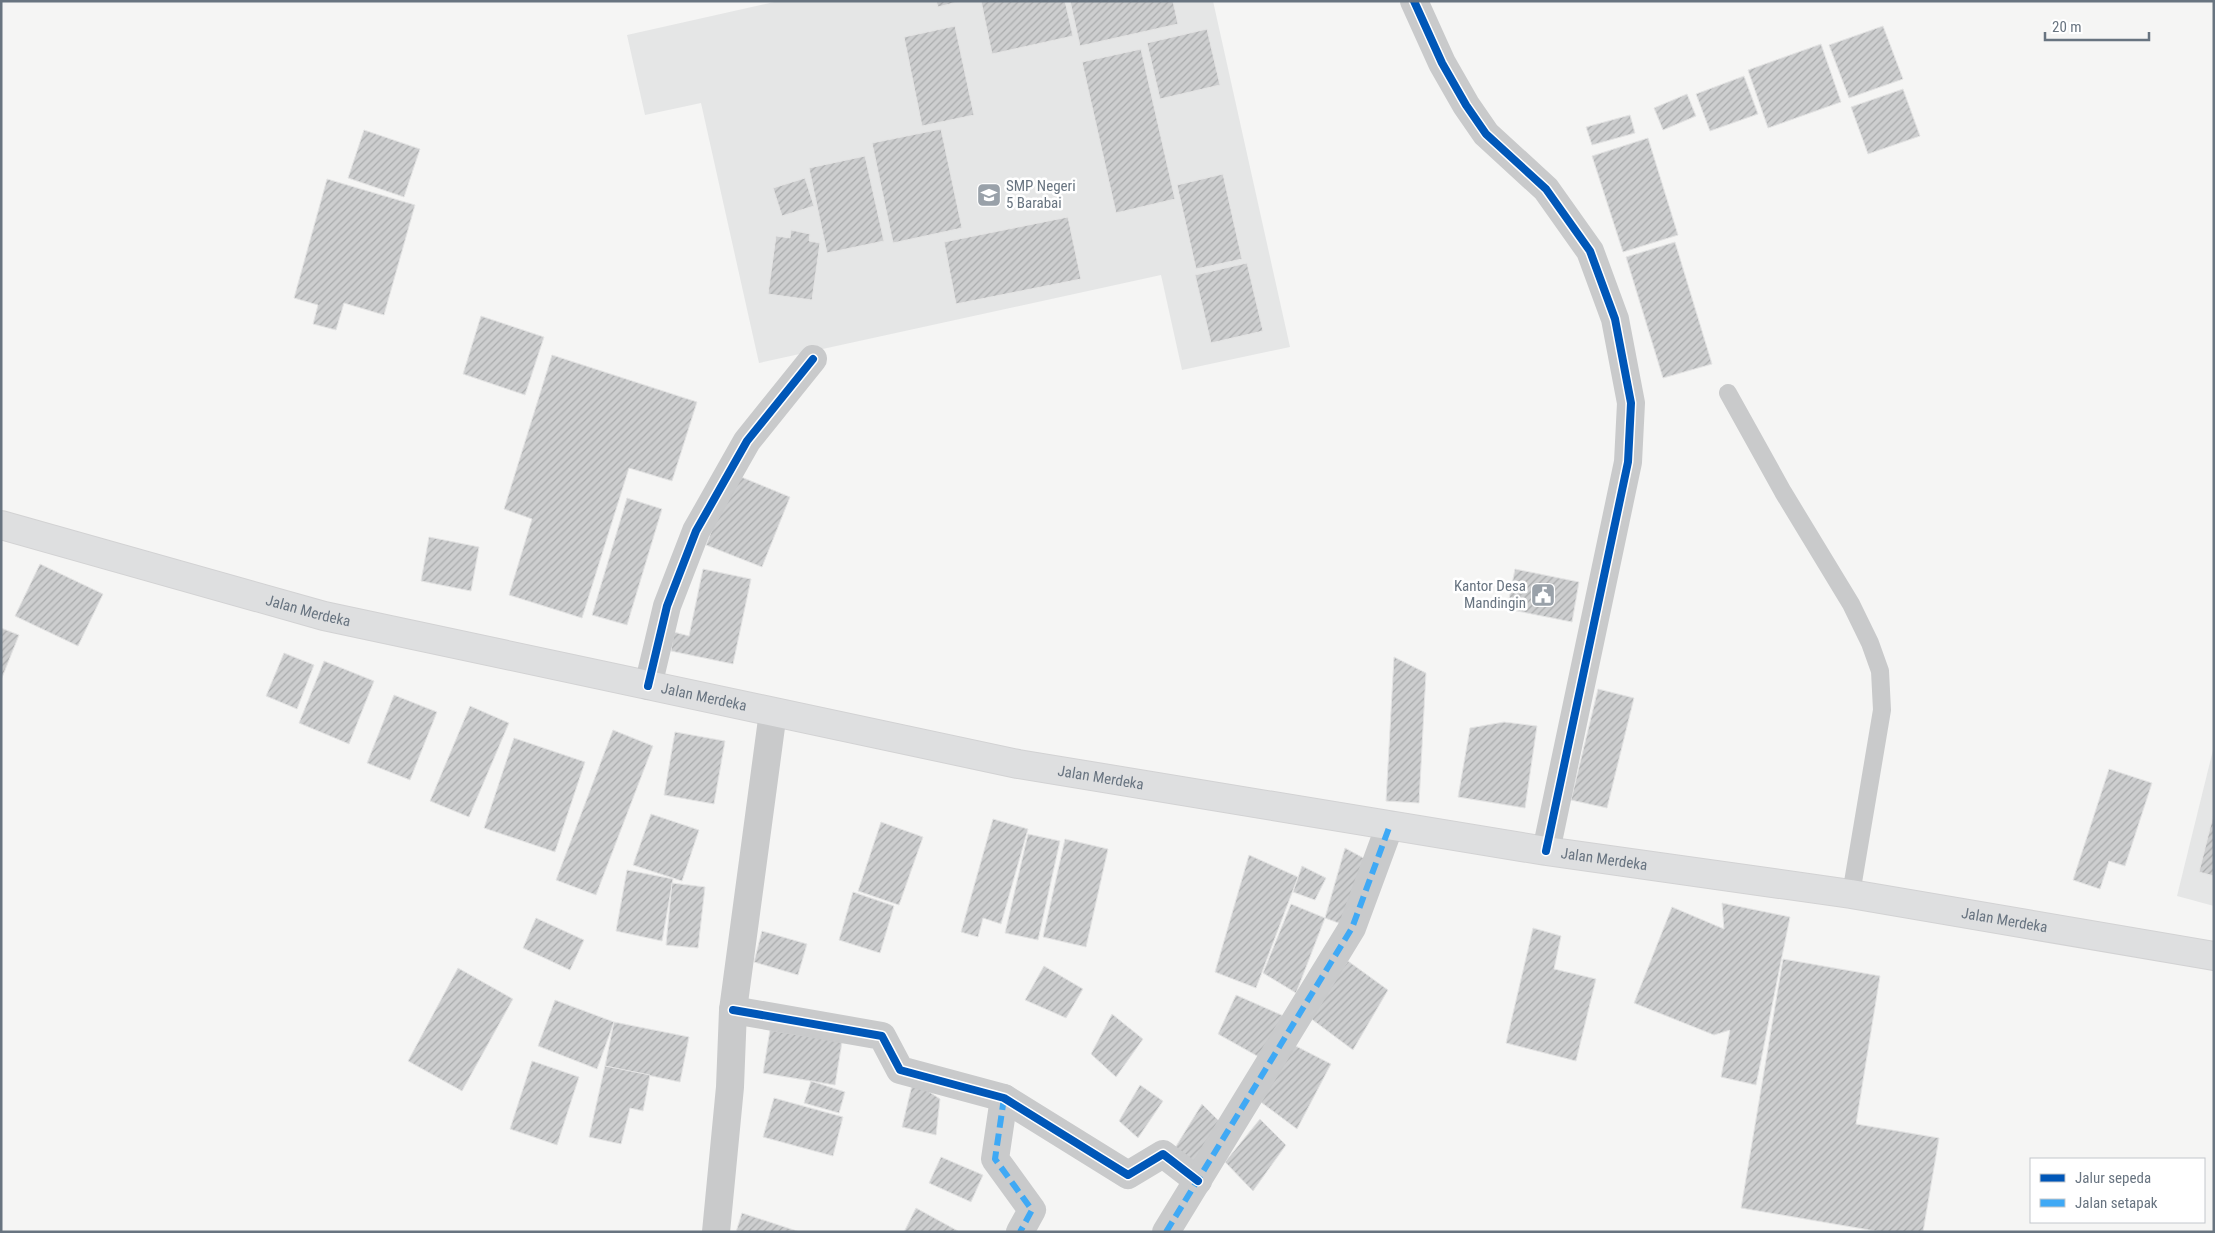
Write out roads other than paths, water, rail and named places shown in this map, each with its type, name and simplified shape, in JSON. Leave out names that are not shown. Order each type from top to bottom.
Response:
[{"type":"main road","name":"Jalan Merdeka","points":[[1,525],[324,616],[1018,764],[1546,851],[1850,894],[2214,956]]},
{"type":"street","points":[[1414,1],[1442,63],[1466,105],[1486,134],[1546,189],[1590,251],[1615,319],[1631,403],[1628,462],[1546,851]]},
{"type":"street","points":[[648,686],[667,606],[696,531],[747,441],[813,359]]},
{"type":"street","points":[[716,1232],[730,1087],[733,1010],[773,712]]},
{"type":"street","points":[[1166,1232],[1352,928],[1390,826]]},
{"type":"street","points":[[733,1010],[882,1036],[900,1070],[1004,1098],[1128,1174],[1163,1154],[1198,1181]]},
{"type":"street","points":[[1004,1098],[995,1159],[1032,1210],[1020,1232]]},
{"type":"lane","points":[[1728,393],[1783,492],[1851,604],[1870,643],[1880,671],[1882,710],[1850,894]]},
{"type":"place","name":"SMP Negeri 5 Barabai","points":[[989,195]]},
{"type":"place","name":"Kantor Desa Mandingin","points":[[1543,595]]}]
